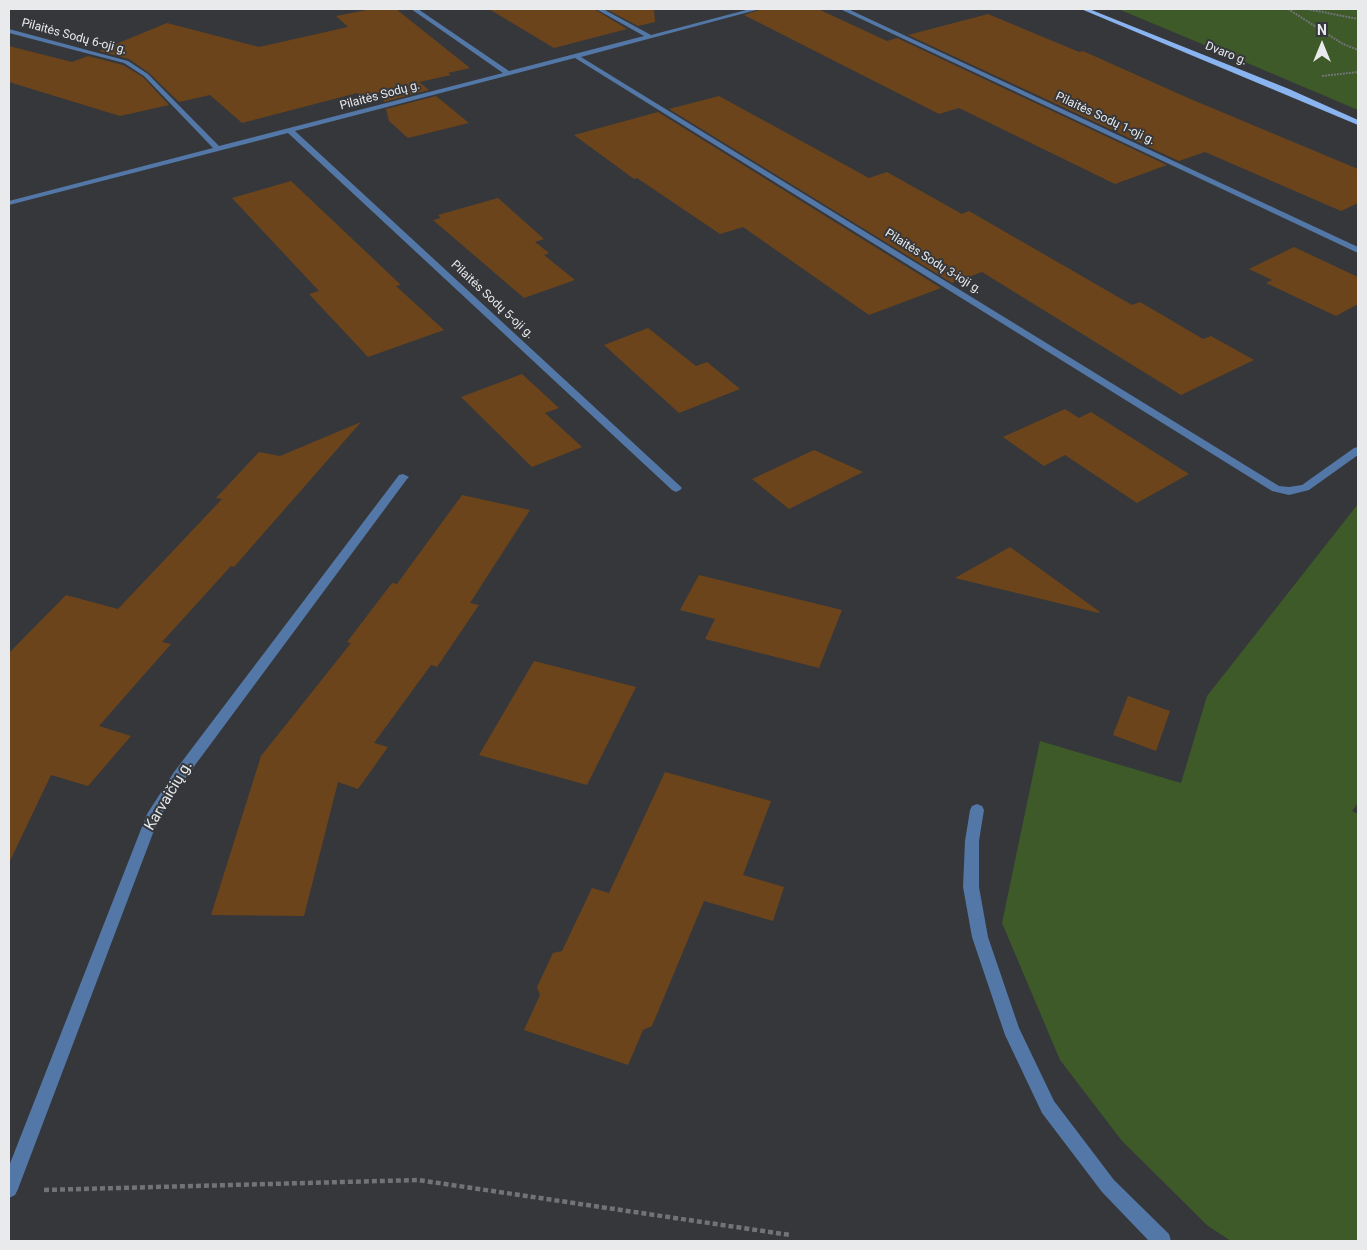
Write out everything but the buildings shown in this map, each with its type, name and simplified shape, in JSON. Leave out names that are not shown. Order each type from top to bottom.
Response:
[{"type":"main road","name":"Dvaro g.","points":[[1084,9],[1286,91],[1358,123]]},
{"type":"street","points":[[414,9],[509,74]]},
{"type":"street","points":[[599,9],[650,37]]},
{"type":"street","name":"Pilaitės Sodų g.","points":[[9,203],[757,9]]},
{"type":"street","name":"Pilaitės Sodų 1-oji g.","points":[[843,9],[1358,250]]},
{"type":"street","name":"Pilaitės Sodų 6-oji g.","points":[[9,31],[126,62],[146,75],[219,150]]},
{"type":"street","name":"Pilaitės Sodų 3-ioji g.","points":[[576,56],[1276,489],[1288,491],[1305,488],[1358,450]]},
{"type":"street","name":"Pilaitės Sodų 5-oji g.","points":[[290,131],[676,488]]},
{"type":"street","name":"Karvaičių g.","points":[[9,1189],[152,818],[179,776],[403,477]]},
{"type":"street","points":[[977,810],[972,842],[971,887],[980,937],[1012,1030],[1048,1107],[1108,1186],[1162,1241]]},
{"type":"path","points":[[1288,9],[1343,44],[1358,50]]},
{"type":"path","points":[[1307,9],[1358,18]]},
{"type":"path","points":[[39,1190],[418,1180],[790,1235]]},
{"type":"green space","points":[[1118,9],[1358,9],[1358,110],[1226,54]]},
{"type":"green space","points":[[1358,504],[1358,803],[1352,811],[1358,814],[1358,1241],[1231,1241],[1208,1226],[1122,1141],[1060,1060],[1002,923],[1040,741],[1181,783],[1207,696]]}]
